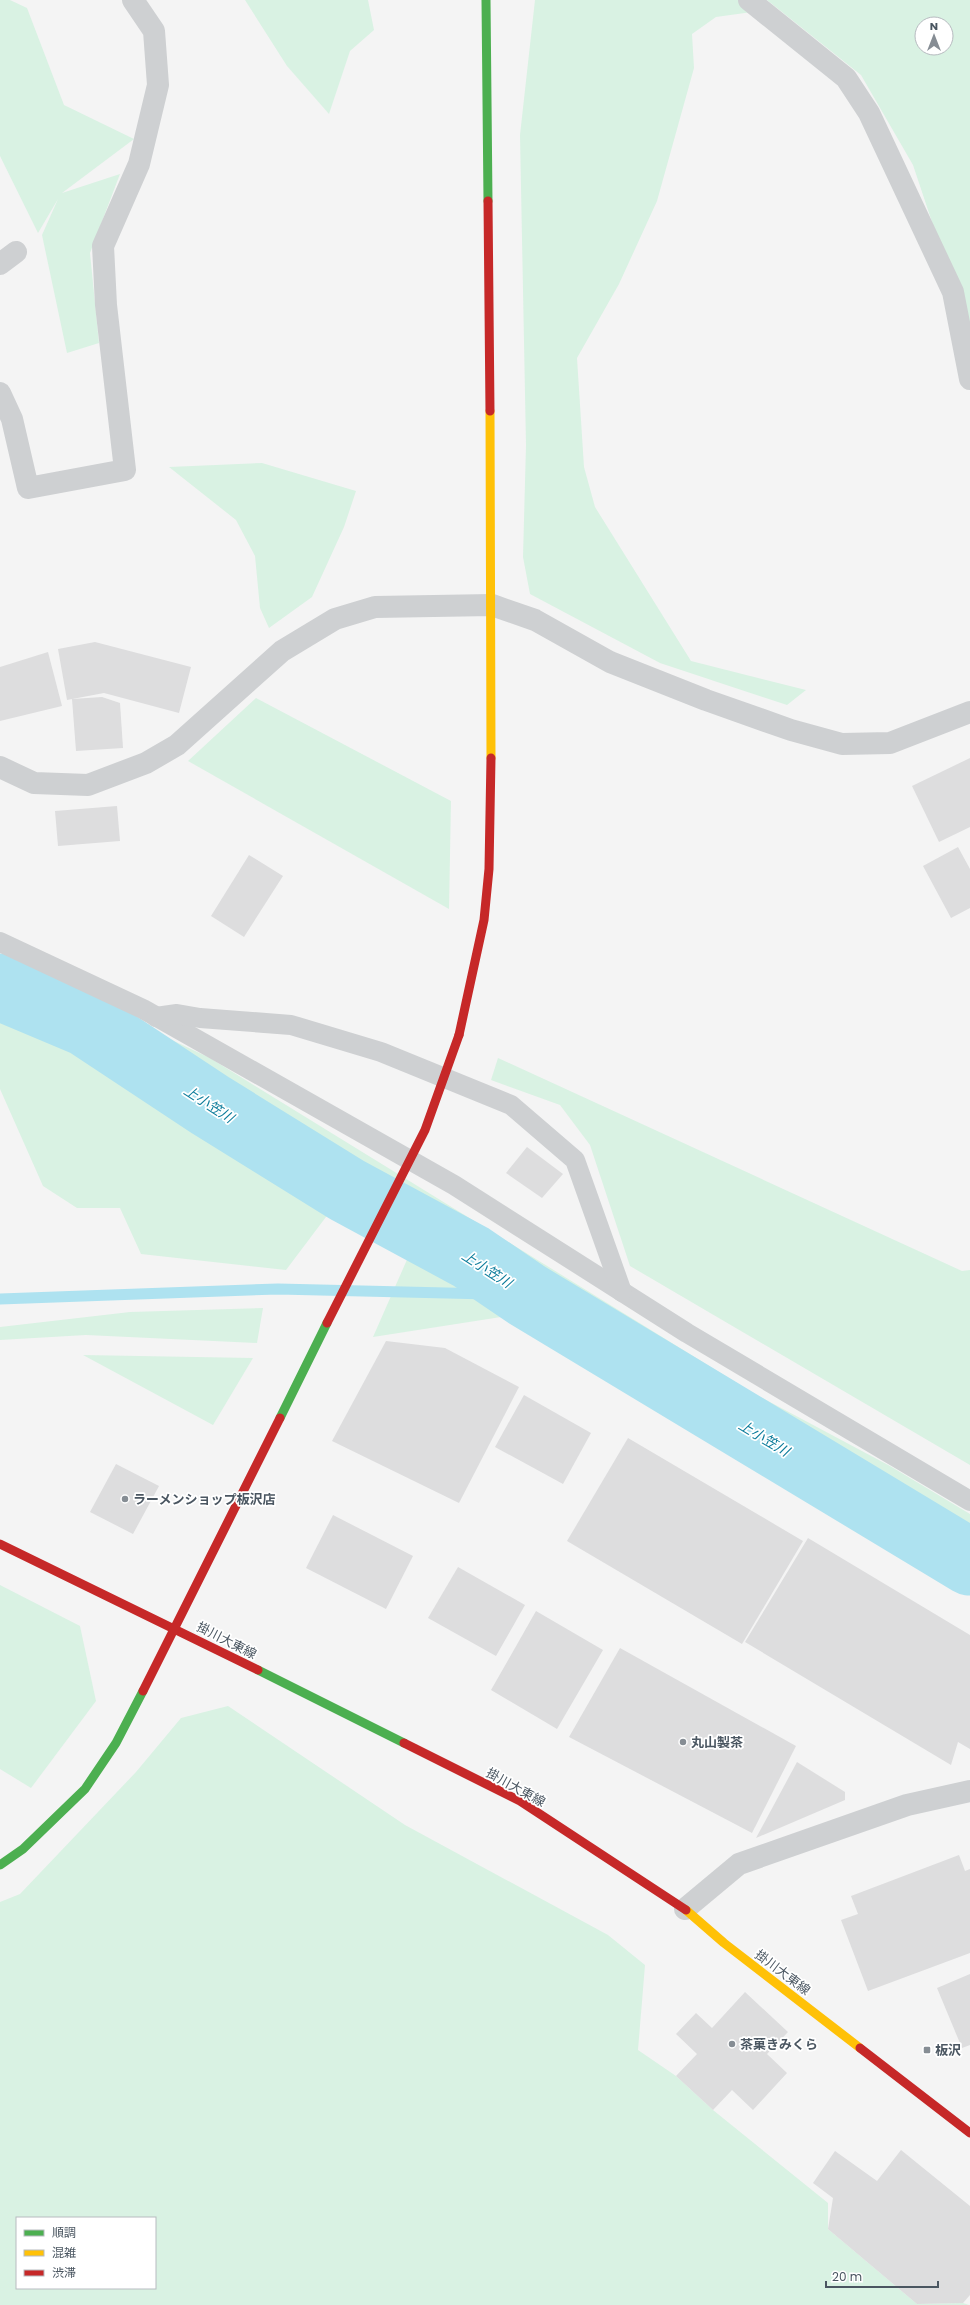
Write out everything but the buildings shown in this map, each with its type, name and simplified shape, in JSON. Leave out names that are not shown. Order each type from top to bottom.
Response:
[{"type":"street","points":[[0,393],[12,418],[28,488],[125,470],[106,305],[103,246],[139,164],[158,85],[154,32],[133,0]]},
{"type":"street","points":[[0,1865],[23,1849],[85,1789],[116,1742],[175,1628],[425,1130],[459,1035],[484,920],[488,869],[492,605],[486,0]]},
{"type":"street","points":[[749,0],[846,78],[869,113],[953,292],[970,379]]},
{"type":"street","points":[[0,767],[34,783],[88,785],[146,763],[177,745],[282,651],[335,619],[375,607],[492,605],[535,620],[610,662],[791,730],[842,744],[890,743],[970,712]]},
{"type":"street","name":"掛川大東線","points":[[0,1544],[175,1628],[520,1801],[684,1909],[724,1943],[970,2133]]},
{"type":"street","points":[[684,1909],[739,1864],[907,1806],[970,1791]]},
{"type":"lane","points":[[0,942],[156,1017],[454,1185],[687,1333],[970,1501]]},
{"type":"lane","points":[[156,1017],[177,1014],[200,1018],[292,1025],[381,1052],[511,1105],[576,1160],[622,1292]]},
{"type":"green space","points":[[0,0],[10,0],[27,8],[64,105],[134,139],[62,193],[120,174],[90,253],[99,343],[67,353],[42,235],[58,199],[38,233],[0,156]]},
{"type":"green space","points":[[245,0],[368,0],[374,30],[350,51],[329,114],[287,66]]},
{"type":"green space","points":[[535,0],[741,0],[752,12],[716,17],[692,34],[694,68],[657,201],[619,284],[577,358],[584,467],[595,507],[691,661],[806,690],[787,705],[660,663],[530,594],[523,557],[526,445],[520,135]]},
{"type":"green space","points":[[767,0],[970,0],[970,336],[913,165],[861,75]]},
{"type":"green space","points":[[262,463],[356,491],[344,527],[312,597],[269,628],[260,608],[255,556],[236,520],[169,467]]},
{"type":"green space","points":[[256,698],[451,801],[449,909],[188,761]]},
{"type":"green space","points":[[0,959],[210,1058],[753,1393],[890,1466],[970,1514],[970,1593],[642,1397],[501,1317],[373,1337],[413,1246],[335,1205],[286,1270],[141,1254],[120,1208],[77,1208],[43,1186],[0,1089]]},
{"type":"green space","points":[[498,1058],[962,1271],[970,1270],[970,1465],[630,1266],[590,1145],[560,1105],[491,1080]]},
{"type":"green space","points":[[263,1308],[257,1343],[86,1335],[0,1340],[0,1327],[130,1312]]},
{"type":"green space","points":[[83,1355],[253,1358],[213,1425]]},
{"type":"green space","points":[[0,1585],[80,1626],[96,1701],[31,1788],[0,1769]]},
{"type":"green space","points":[[228,1706],[405,1825],[608,1935],[645,1965],[638,2050],[676,2076],[713,2110],[828,2203],[828,2229],[917,2304],[963,2303],[969,2305],[0,2305],[0,1902],[20,1894],[136,1772],[181,1718]]},
{"type":"waterway","name":"上小笠川","points":[[0,987],[86,1023],[210,1105],[347,1190],[471,1257],[527,1295],[970,1562]]},
{"type":"waterway","points":[[0,1299],[278,1289],[527,1295]]},
{"type":"traffic: fast","points":[[486,0],[488,201]]},
{"type":"traffic: fast","points":[[280,1418],[327,1323]]},
{"type":"traffic: fast","points":[[258,1670],[404,1743]]},
{"type":"traffic: fast","points":[[0,1865],[23,1849],[85,1789],[116,1743],[143,1691]]},
{"type":"traffic: slow","points":[[490,411],[491,758]]},
{"type":"traffic: slow","points":[[686,1910],[724,1943],[860,2048]]},
{"type":"traffic: jam","points":[[488,201],[490,411]]},
{"type":"traffic: jam","points":[[459,1035],[484,920],[489,869],[491,758]]},
{"type":"traffic: jam","points":[[327,1323],[425,1130],[459,1035]]},
{"type":"traffic: jam","points":[[143,1691],[280,1418]]},
{"type":"traffic: jam","points":[[0,1544],[258,1670]]},
{"type":"traffic: jam","points":[[404,1743],[520,1801],[686,1910]]},
{"type":"traffic: jam","points":[[860,2048],[970,2133]]},
{"type":"place","name":"ラーメンショップ板沢店","points":[[125,1499]]},
{"type":"place","name":"丸山製茶","points":[[683,1742]]},
{"type":"place","name":"茶菓きみくら","points":[[732,2044]]},
{"type":"place","name":"板沢","points":[[927,2050]]}]
